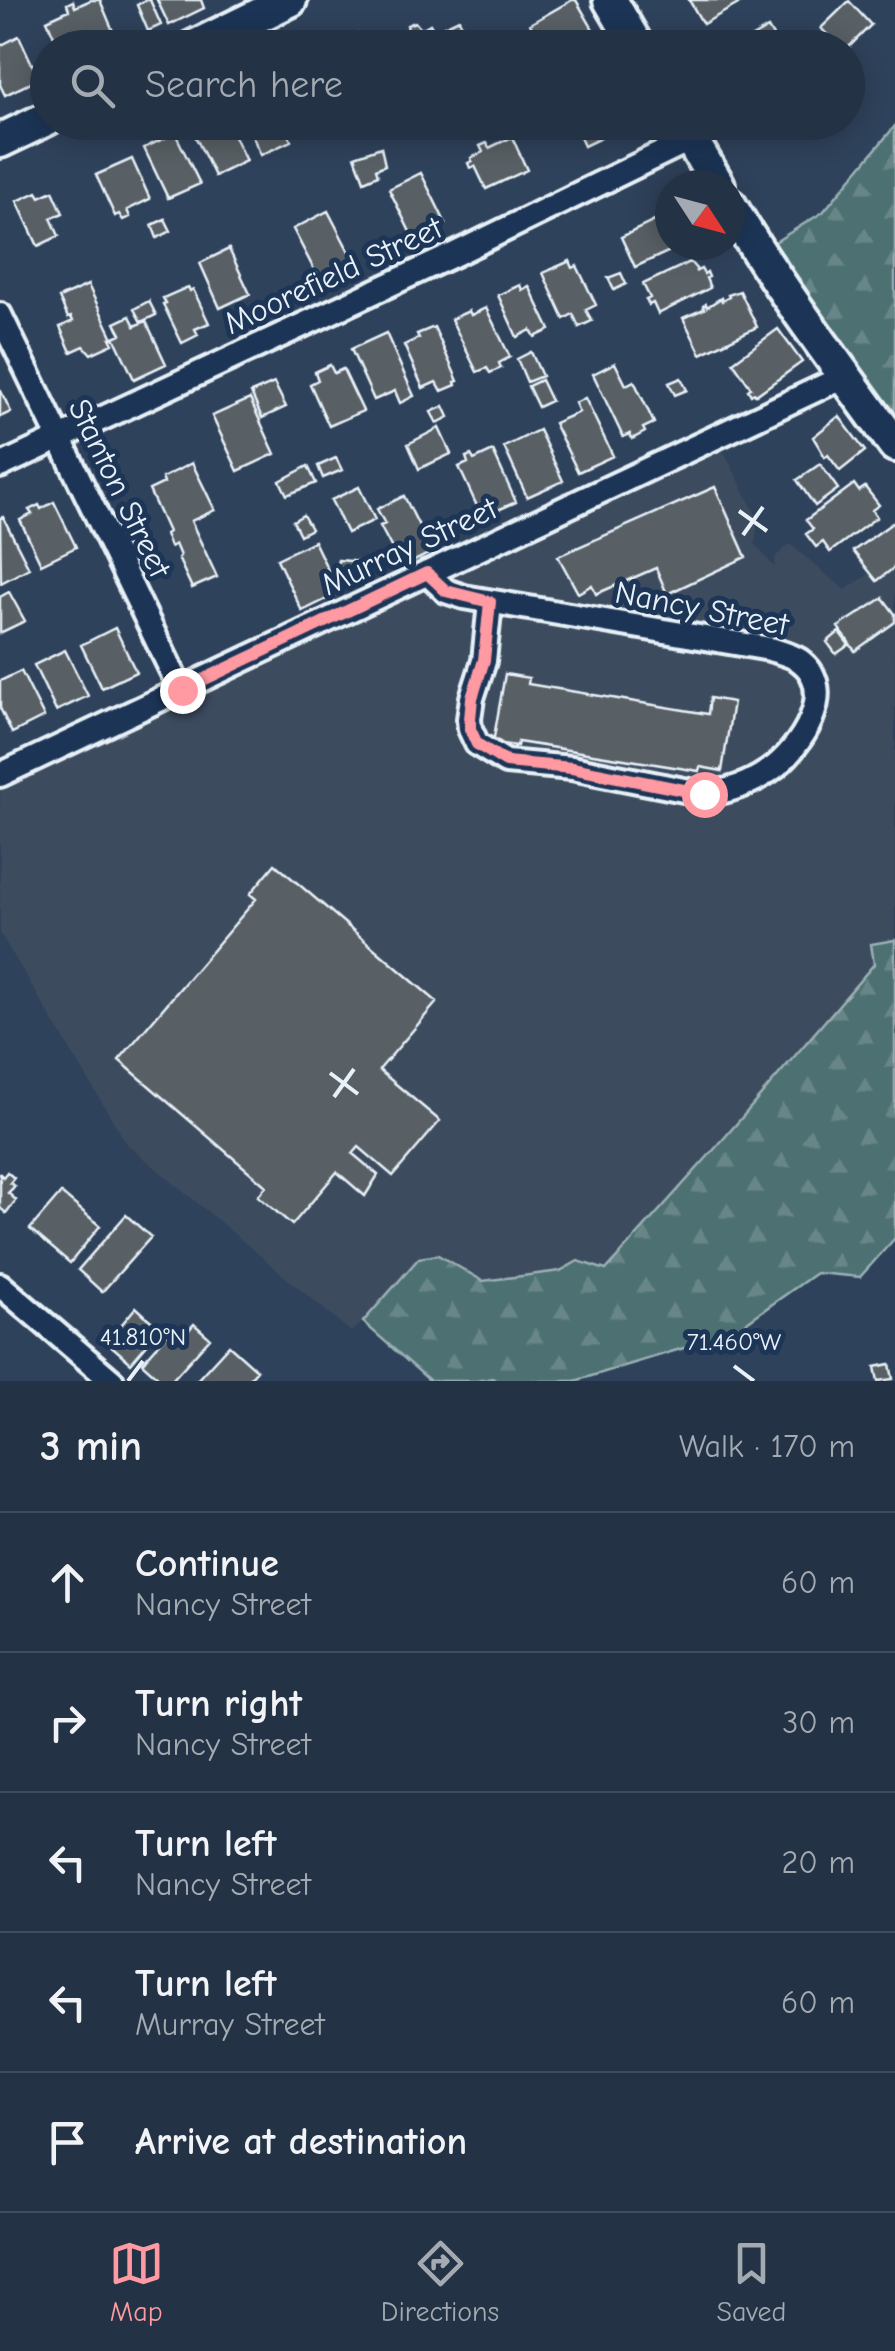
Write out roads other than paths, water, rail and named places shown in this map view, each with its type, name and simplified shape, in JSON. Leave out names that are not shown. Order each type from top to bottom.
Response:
[{"type":"main road","points":[[216,30],[242,10],[290,0]]},
{"type":"main road","points":[[610,0],[628,30]]},
{"type":"main road","points":[[0,141],[30,127]]},
{"type":"main road","points":[[691,140],[709,170]]},
{"type":"main road","points":[[745,230],[791,303],[895,445]]},
{"type":"street","name":"Moorefield Street","points":[[0,466],[451,256],[669,140]]},
{"type":"street","name":"Stanton Street","points":[[0,315],[182,690]]},
{"type":"street","name":"Murray Street","points":[[0,775],[846,376]]},
{"type":"street","name":"Nancy Street","points":[[427,573],[446,591],[490,602],[770,649],[799,660],[808,670],[817,693],[813,720],[773,769],[746,786],[720,793],[686,791],[572,768],[506,762],[477,744],[470,729],[472,698],[484,660],[490,602]]},
{"type":"street","points":[[0,1285],[112,1381]]}]
